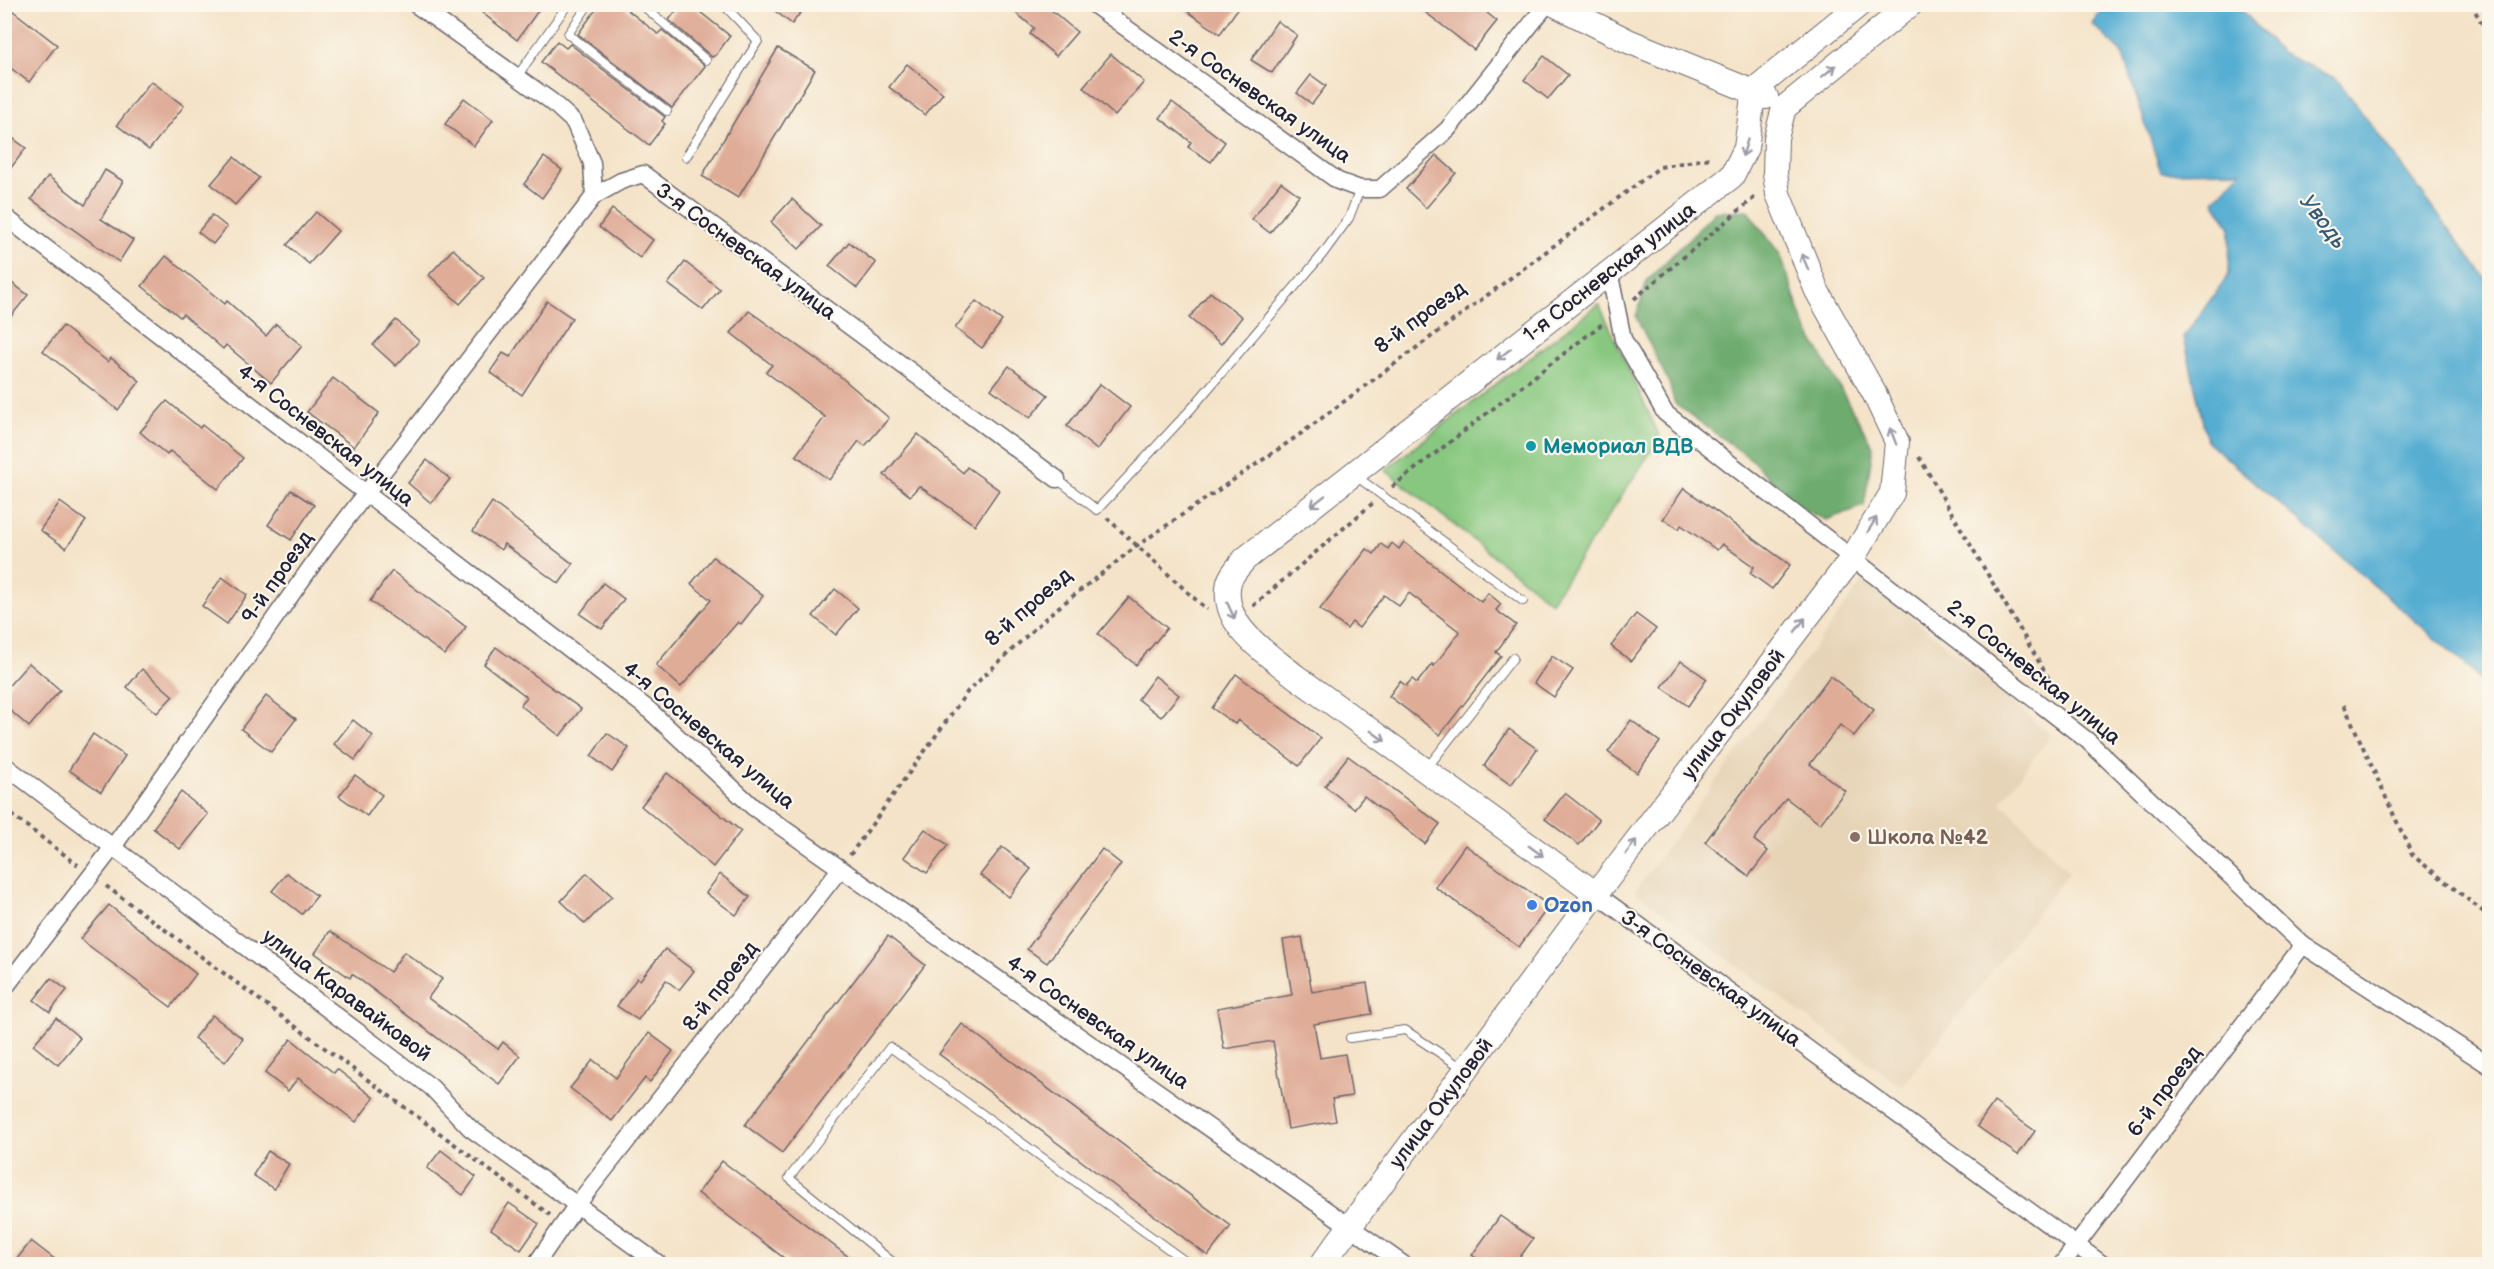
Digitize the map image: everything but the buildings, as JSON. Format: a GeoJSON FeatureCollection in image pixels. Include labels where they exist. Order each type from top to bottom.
{"type":"FeatureCollection","features":[{"type":"Feature","properties":{"kind":"main road"},"geometry":{"type":"LineString","coordinates":[[1554,4],[1628,41],[1754,90],[1784,108],[1911,4]]}},
{"type":"Feature","properties":{"kind":"main road"},"geometry":{"type":"LineString","coordinates":[[1754,90],[1860,4]]}},
{"type":"Feature","properties":{"kind":"main road","name":"1-я Сосневская улица"},"geometry":{"type":"LineString","coordinates":[[1245,559],[1732,176],[1746,148],[1754,90]]}},
{"type":"Feature","properties":{"kind":"main road","name":"улица Окуловой"},"geometry":{"type":"LineString","coordinates":[[1322,1264],[1596,894],[1853,557],[1892,493],[1898,442],[1874,393],[1817,291],[1785,215],[1775,173],[1776,138],[1784,108]]}},
{"type":"Feature","properties":{"kind":"main road","name":"3-я Сосневская улица"},"geometry":{"type":"LineString","coordinates":[[1245,559],[1230,579],[1227,603],[1236,621],[1251,640],[1295,676],[1596,894]]}},
{"type":"Feature","properties":{"kind":"street"},"geometry":{"type":"LineString","coordinates":[[415,4],[551,101],[574,122],[592,163],[594,196]]}},
{"type":"Feature","properties":{"kind":"street","name":"2-я Сосневская улица"},"geometry":{"type":"LineString","coordinates":[[1093,4],[1338,181],[1360,189],[1380,189],[1448,129],[1547,4]]}},
{"type":"Feature","properties":{"kind":"street","name":"3-я Сосневская улица"},"geometry":{"type":"LineString","coordinates":[[594,196],[621,181],[643,174],[1057,479]]}},
{"type":"Feature","properties":{"kind":"street","name":"9-й проезд"},"geometry":{"type":"LineString","coordinates":[[4,989],[113,847],[366,494],[594,196]]}},
{"type":"Feature","properties":{"kind":"street","name":"4-я Сосневская улица"},"geometry":{"type":"LineString","coordinates":[[4,216],[648,710],[753,807],[1403,1264]]}},
{"type":"Feature","properties":{"kind":"street","name":"2-я Сосневская улица"},"geometry":{"type":"LineString","coordinates":[[1609,271],[1623,339],[1665,413],[2088,741],[2303,945],[2490,1065]]}},
{"type":"Feature","properties":{"kind":"street","name":"улица Каравайковой"},"geometry":{"type":"LineString","coordinates":[[4,765],[431,1087],[470,1128],[659,1264]]}},
{"type":"Feature","properties":{"kind":"street","name":"8-й проезд"},"geometry":{"type":"LineString","coordinates":[[536,1264],[576,1206],[840,869]]}},
{"type":"Feature","properties":{"kind":"street","name":"3-я Сосневская улица"},"geometry":{"type":"LineString","coordinates":[[1596,894],[2102,1264]]}},
{"type":"Feature","properties":{"kind":"street","name":"6-й проезд"},"geometry":{"type":"LineString","coordinates":[[2062,1264],[2303,945]]}},
{"type":"Feature","properties":{"kind":"lane"},"geometry":{"type":"LineString","coordinates":[[516,78],[568,4]]}},
{"type":"Feature","properties":{"kind":"lane"},"geometry":{"type":"LineString","coordinates":[[589,4],[568,34],[666,111]]}},
{"type":"Feature","properties":{"kind":"lane"},"geometry":{"type":"LineString","coordinates":[[641,4],[706,60]]}},
{"type":"Feature","properties":{"kind":"lane"},"geometry":{"type":"LineString","coordinates":[[686,157],[758,41],[724,5]]}},
{"type":"Feature","properties":{"kind":"lane"},"geometry":{"type":"LineString","coordinates":[[1057,479],[1097,510],[1191,409],[1322,255],[1349,218],[1360,189]]}},
{"type":"Feature","properties":{"kind":"lane"},"geometry":{"type":"LineString","coordinates":[[1353,473],[1380,496],[1523,601]]}},
{"type":"Feature","properties":{"kind":"lane"},"geometry":{"type":"LineString","coordinates":[[1425,771],[1513,658]]}},
{"type":"Feature","properties":{"kind":"lane"},"geometry":{"type":"LineString","coordinates":[[1350,1038],[1405,1030],[1466,1070]]}},
{"type":"Feature","properties":{"kind":"lane"},"geometry":{"type":"LineString","coordinates":[[895,1264],[789,1178],[890,1047],[1189,1264]]}},
{"type":"Feature","properties":{"kind":"path"},"geometry":{"type":"LineString","coordinates":[[2471,4],[2490,38]]}},
{"type":"Feature","properties":{"kind":"path","name":"8-й проезд"},"geometry":{"type":"LineString","coordinates":[[840,869],[968,691],[1050,614],[1138,546],[1299,435],[1660,167],[1710,158]]}},
{"type":"Feature","properties":{"kind":"path"},"geometry":{"type":"LineString","coordinates":[[1097,510],[1227,628],[1380,496],[1617,313],[1755,197]]}},
{"type":"Feature","properties":{"kind":"path"},"geometry":{"type":"LineString","coordinates":[[1918,457],[2058,695]]}},
{"type":"Feature","properties":{"kind":"path"},"geometry":{"type":"LineString","coordinates":[[2344,705],[2412,855],[2490,917]]}},
{"type":"Feature","properties":{"kind":"path"},"geometry":{"type":"LineString","coordinates":[[4,809],[563,1225]]}},
{"type":"Feature","properties":{"kind":"shaded area","name":"Школа №42"},"geometry":{"type":"Polygon","coordinates":[[[1866,577],[2051,735],[2001,802],[2069,872],[1902,1087],[1635,891],[1866,577]]]}},
{"type":"Feature","properties":{"kind":"green space"},"geometry":{"type":"Polygon","coordinates":[[[1747,210],[1780,254],[1804,324],[1873,447],[1864,506],[1826,520],[1795,506],[1751,459],[1675,404],[1669,383],[1636,317],[1647,281],[1715,212],[1747,210]]]}},
{"type":"Feature","properties":{"kind":"green space"},"geometry":{"type":"Polygon","coordinates":[[[1599,304],[1660,438],[1551,602],[1385,470],[1599,304]]]}},
{"type":"Feature","properties":{"kind":"water","name":"Уводь"},"geometry":{"type":"Polygon","coordinates":[[[2104,5],[2228,5],[2243,11],[2281,53],[2337,79],[2489,283],[2489,691],[2471,669],[2207,441],[2184,337],[2229,274],[2230,227],[2214,200],[2241,171],[2161,172],[2122,52],[2092,24],[2104,5]]]}},
{"type":"Feature","properties":{"kind":"place","name":"Мемориал ВДВ"},"geometry":{"type":"Point","coordinates":[1531,446]}},
{"type":"Feature","properties":{"kind":"place","name":"Школа №42"},"geometry":{"type":"Point","coordinates":[1855,837]}},
{"type":"Feature","properties":{"kind":"place","name":"Ozon"},"geometry":{"type":"Point","coordinates":[1532,905]}}]}
